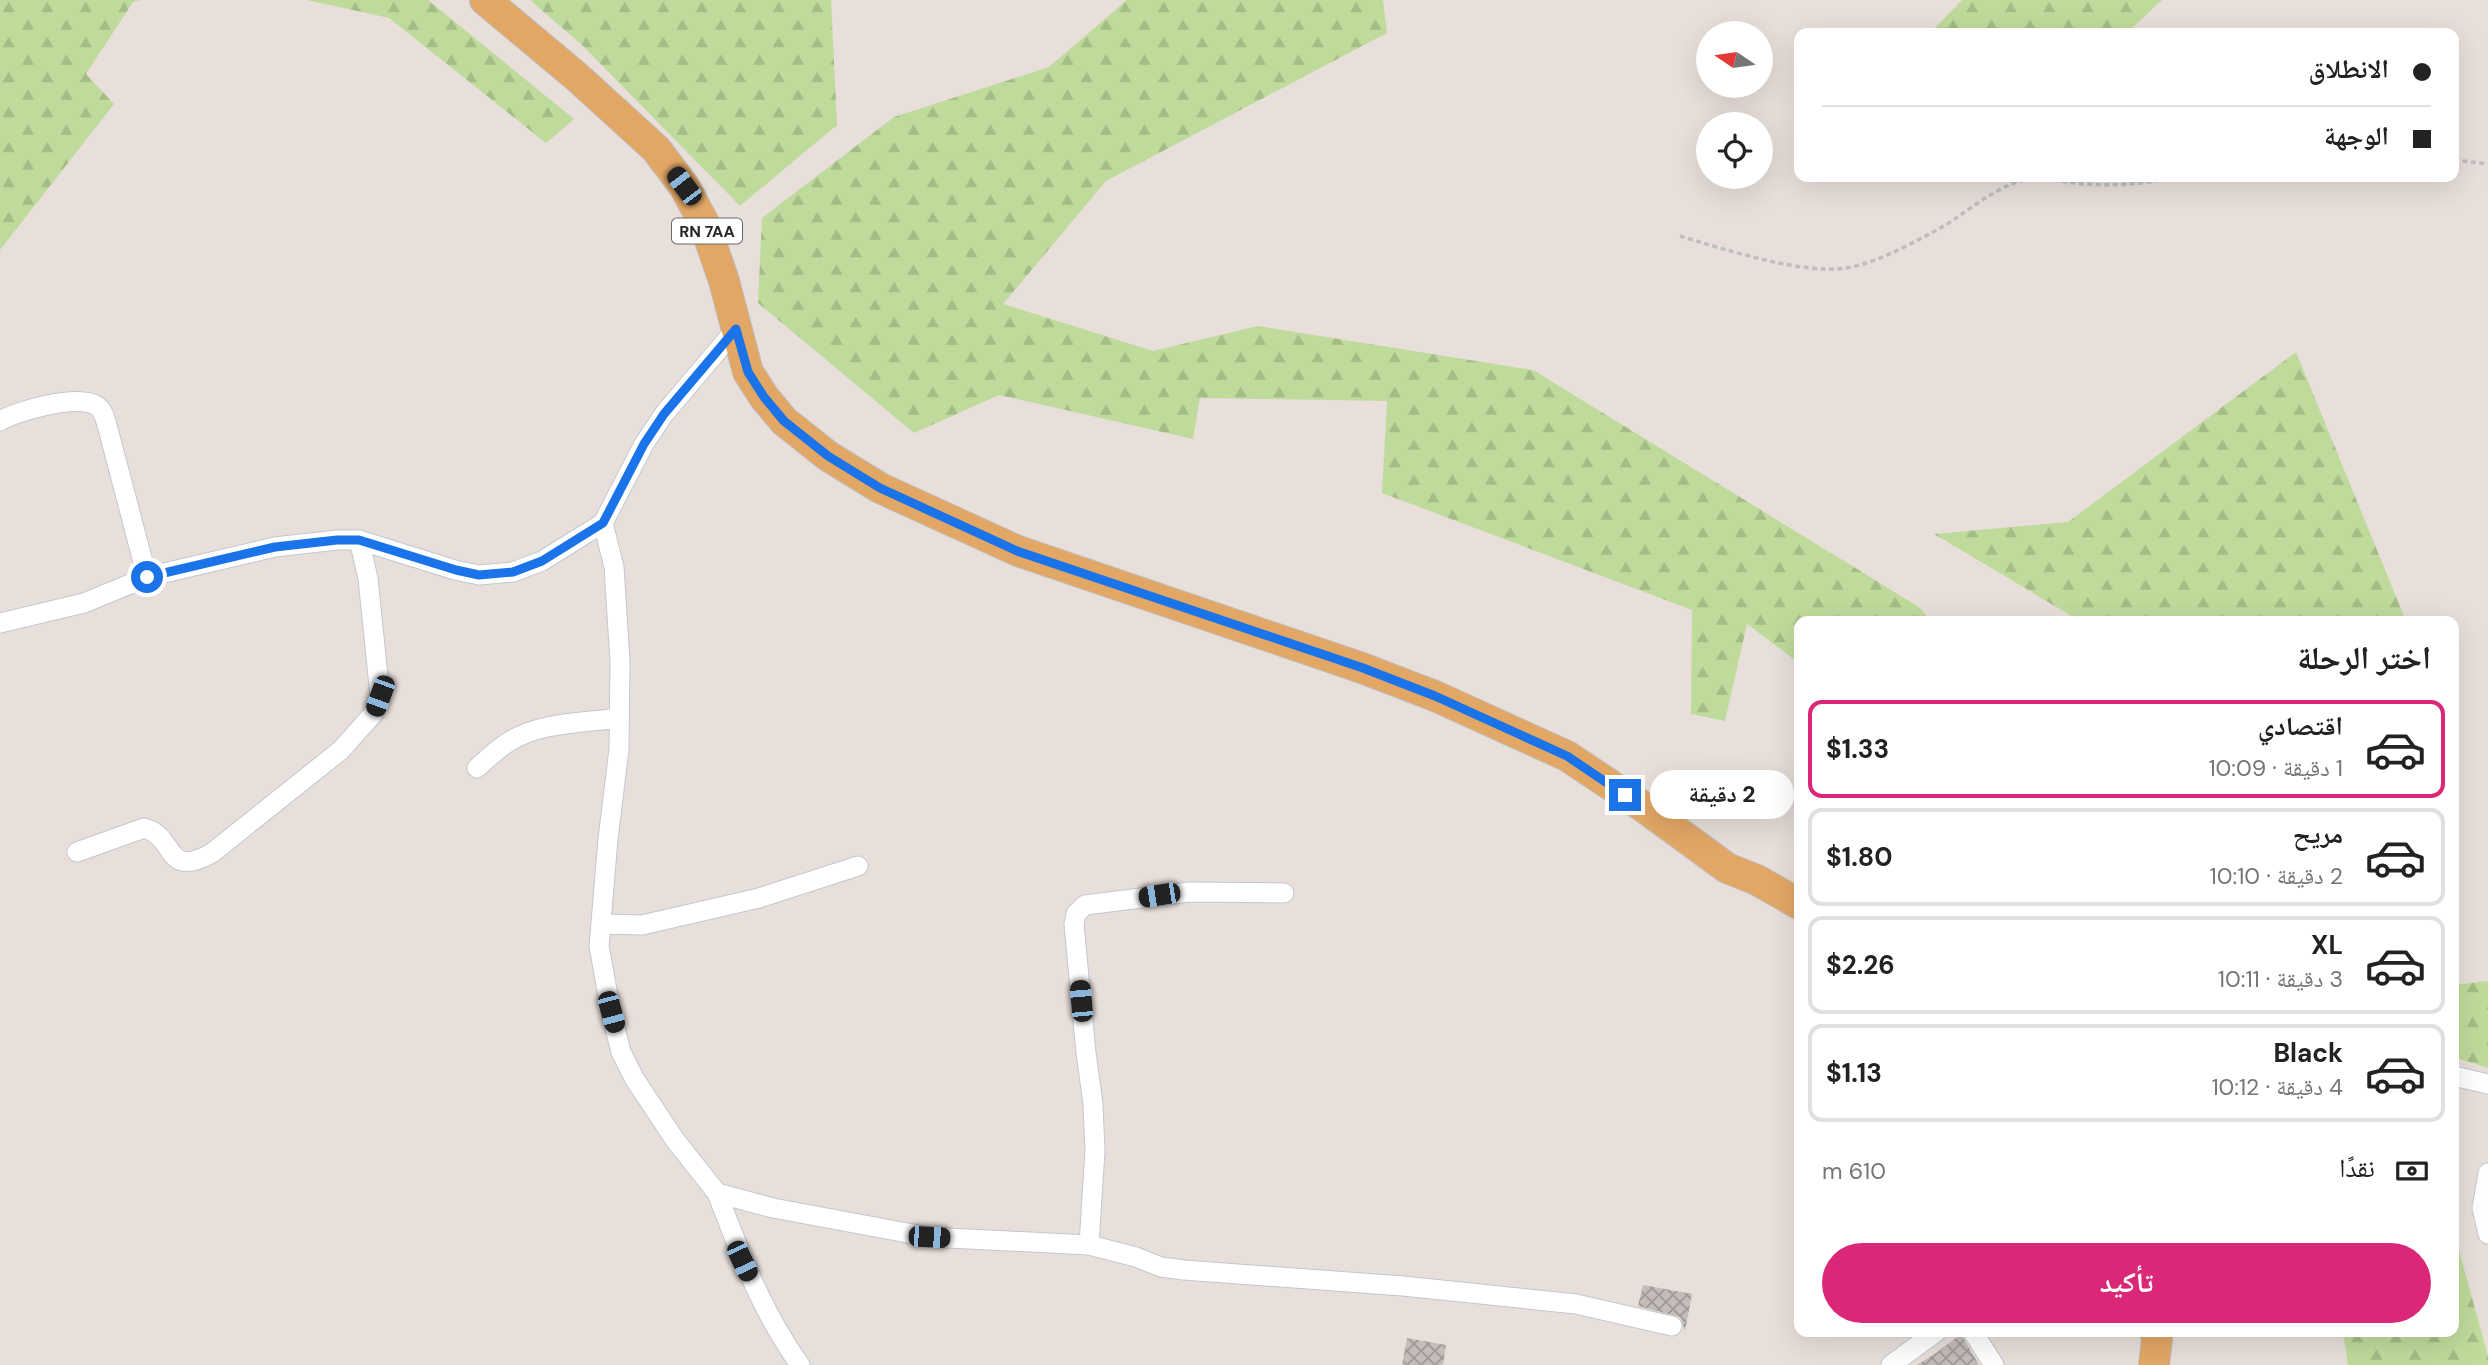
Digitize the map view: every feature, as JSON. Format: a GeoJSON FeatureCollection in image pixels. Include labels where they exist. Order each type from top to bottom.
{"type":"FeatureCollection","features":[{"type":"Feature","properties":{"kind":"main road","name":"RN 7AA"},"geometry":{"type":"LineString","coordinates":[[485,0],[656,149],[677,177],[704,223],[724,281],[748,372],[784,421],[828,456],[880,488],[1017,551],[1363,668],[1435,696],[1567,756],[1645,808],[1727,868],[1794,899]]}},
{"type":"Feature","properties":{"kind":"main road"},"geometry":{"type":"LineString","coordinates":[[2154,1365],[2156,1337]]}},
{"type":"Feature","properties":{"kind":"street"},"geometry":{"type":"LineString","coordinates":[[0,622],[84,603],[147,577],[275,547],[337,540],[359,540],[479,575],[497,575],[542,561],[603,523],[638,455],[664,414],[736,329]]}},
{"type":"Feature","properties":{"kind":"street"},"geometry":{"type":"LineString","coordinates":[[0,421],[62,402],[90,402],[99,408],[107,425],[147,577]]}},
{"type":"Feature","properties":{"kind":"street"},"geometry":{"type":"LineString","coordinates":[[603,523],[614,567],[620,662],[619,749],[599,946],[611,1012],[621,1052],[634,1078],[676,1140],[717,1193],[742,1261],[760,1298],[800,1365]]}},
{"type":"Feature","properties":{"kind":"street"},"geometry":{"type":"LineString","coordinates":[[76,852],[144,828],[155,832],[177,859],[186,863],[196,862],[212,853],[341,751],[373,714],[380,696],[368,578],[359,540]]}},
{"type":"Feature","properties":{"kind":"street"},"geometry":{"type":"LineString","coordinates":[[477,768],[507,743],[531,732],[620,718]]}},
{"type":"Feature","properties":{"kind":"street"},"geometry":{"type":"LineString","coordinates":[[601,924],[642,925],[760,898],[858,866]]}},
{"type":"Feature","properties":{"kind":"street"},"geometry":{"type":"LineString","coordinates":[[1089,1245],[1093,1104],[1074,924],[1076,914],[1085,905],[1159,895],[1189,892],[1284,893]]}},
{"type":"Feature","properties":{"kind":"street"},"geometry":{"type":"LineString","coordinates":[[2459,1077],[2488,1084]]}},
{"type":"Feature","properties":{"kind":"street"},"geometry":{"type":"LineString","coordinates":[[2488,1173],[2482,1208],[2488,1234]]}},
{"type":"Feature","properties":{"kind":"street"},"geometry":{"type":"LineString","coordinates":[[717,1193],[773,1208],[929,1237],[1089,1245],[1172,1269],[1403,1286],[1576,1304],[1672,1326]]}},
{"type":"Feature","properties":{"kind":"street"},"geometry":{"type":"LineString","coordinates":[[1891,1365],[1929,1337]]}},
{"type":"Feature","properties":{"kind":"street"},"geometry":{"type":"LineString","coordinates":[[1976,1337],[1994,1365]]}},
{"type":"Feature","properties":{"kind":"path"},"geometry":{"type":"LineString","coordinates":[[2459,161],[2488,164]]}},
{"type":"Feature","properties":{"kind":"path"},"geometry":{"type":"LineString","coordinates":[[1680,236],[1820,270],[1846,268],[1898,250],[1938,229],[1980,200],[2017,182]]}},
{"type":"Feature","properties":{"kind":"path"},"geometry":{"type":"LineString","coordinates":[[2068,182],[2125,185],[2144,182]]}},
{"type":"Feature","properties":{"kind":"green space"},"geometry":{"type":"Polygon","coordinates":[[[0,0],[140,0],[133,2],[86,74],[114,104],[0,250],[0,0]]]}},
{"type":"Feature","properties":{"kind":"green space"},"geometry":{"type":"Polygon","coordinates":[[[307,0],[428,0],[574,119],[546,143],[389,18],[307,0]]]}},
{"type":"Feature","properties":{"kind":"green space"},"geometry":{"type":"Polygon","coordinates":[[[530,0],[831,0],[837,125],[740,206],[582,45],[530,0]]]}},
{"type":"Feature","properties":{"kind":"green space"},"geometry":{"type":"Polygon","coordinates":[[[1127,0],[1383,0],[1387,33],[1106,181],[1003,304],[1153,351],[1258,326],[1533,370],[1919,607],[1927,616],[1794,616],[1794,659],[1747,624],[1725,721],[1691,714],[1692,610],[1382,493],[1387,401],[1200,398],[1193,439],[999,395],[914,433],[758,303],[762,218],[894,117],[1049,67],[1127,0]]]}},
{"type":"Feature","properties":{"kind":"green space"},"geometry":{"type":"Polygon","coordinates":[[[1962,0],[2162,0],[2132,28],[1935,28],[1962,0]]]}},
{"type":"Feature","properties":{"kind":"green space"},"geometry":{"type":"Polygon","coordinates":[[[2296,352],[2404,616],[2072,616],[1934,534],[2068,522],[2296,352]]]}},
{"type":"Feature","properties":{"kind":"green space"},"geometry":{"type":"Polygon","coordinates":[[[2488,981],[2488,1068],[2459,1059],[2459,984],[2488,981]]]}},
{"type":"Feature","properties":{"kind":"green space"},"geometry":{"type":"Polygon","coordinates":[[[2459,1250],[2488,1356],[2488,1365],[2348,1365],[2344,1337],[2459,1337],[2459,1250]]]}},
{"type":"Feature","properties":{"kind":"building"},"geometry":{"type":"Polygon","coordinates":[[[1643,1285],[1692,1294],[1685,1331],[1680,1317],[1638,1306],[1643,1285]]]}},
{"type":"Feature","properties":{"kind":"building"},"geometry":{"type":"Polygon","coordinates":[[[1957,1337],[1963,1337],[1979,1365],[1917,1365],[1957,1337]]]}},
{"type":"Feature","properties":{"kind":"building"},"geometry":{"type":"Polygon","coordinates":[[[1407,1338],[1446,1345],[1443,1365],[1402,1365],[1407,1338]]]}},
{"type":"Feature","properties":{"kind":"route"},"geometry":{"type":"LineString","coordinates":[[147,577],[275,547],[337,540],[359,540],[479,575],[513,572],[542,561],[603,523],[644,444],[664,414],[736,329],[748,372],[784,421],[828,456],[880,488],[1017,551],[1363,668],[1435,696],[1567,756],[1625,795]]}}]}
